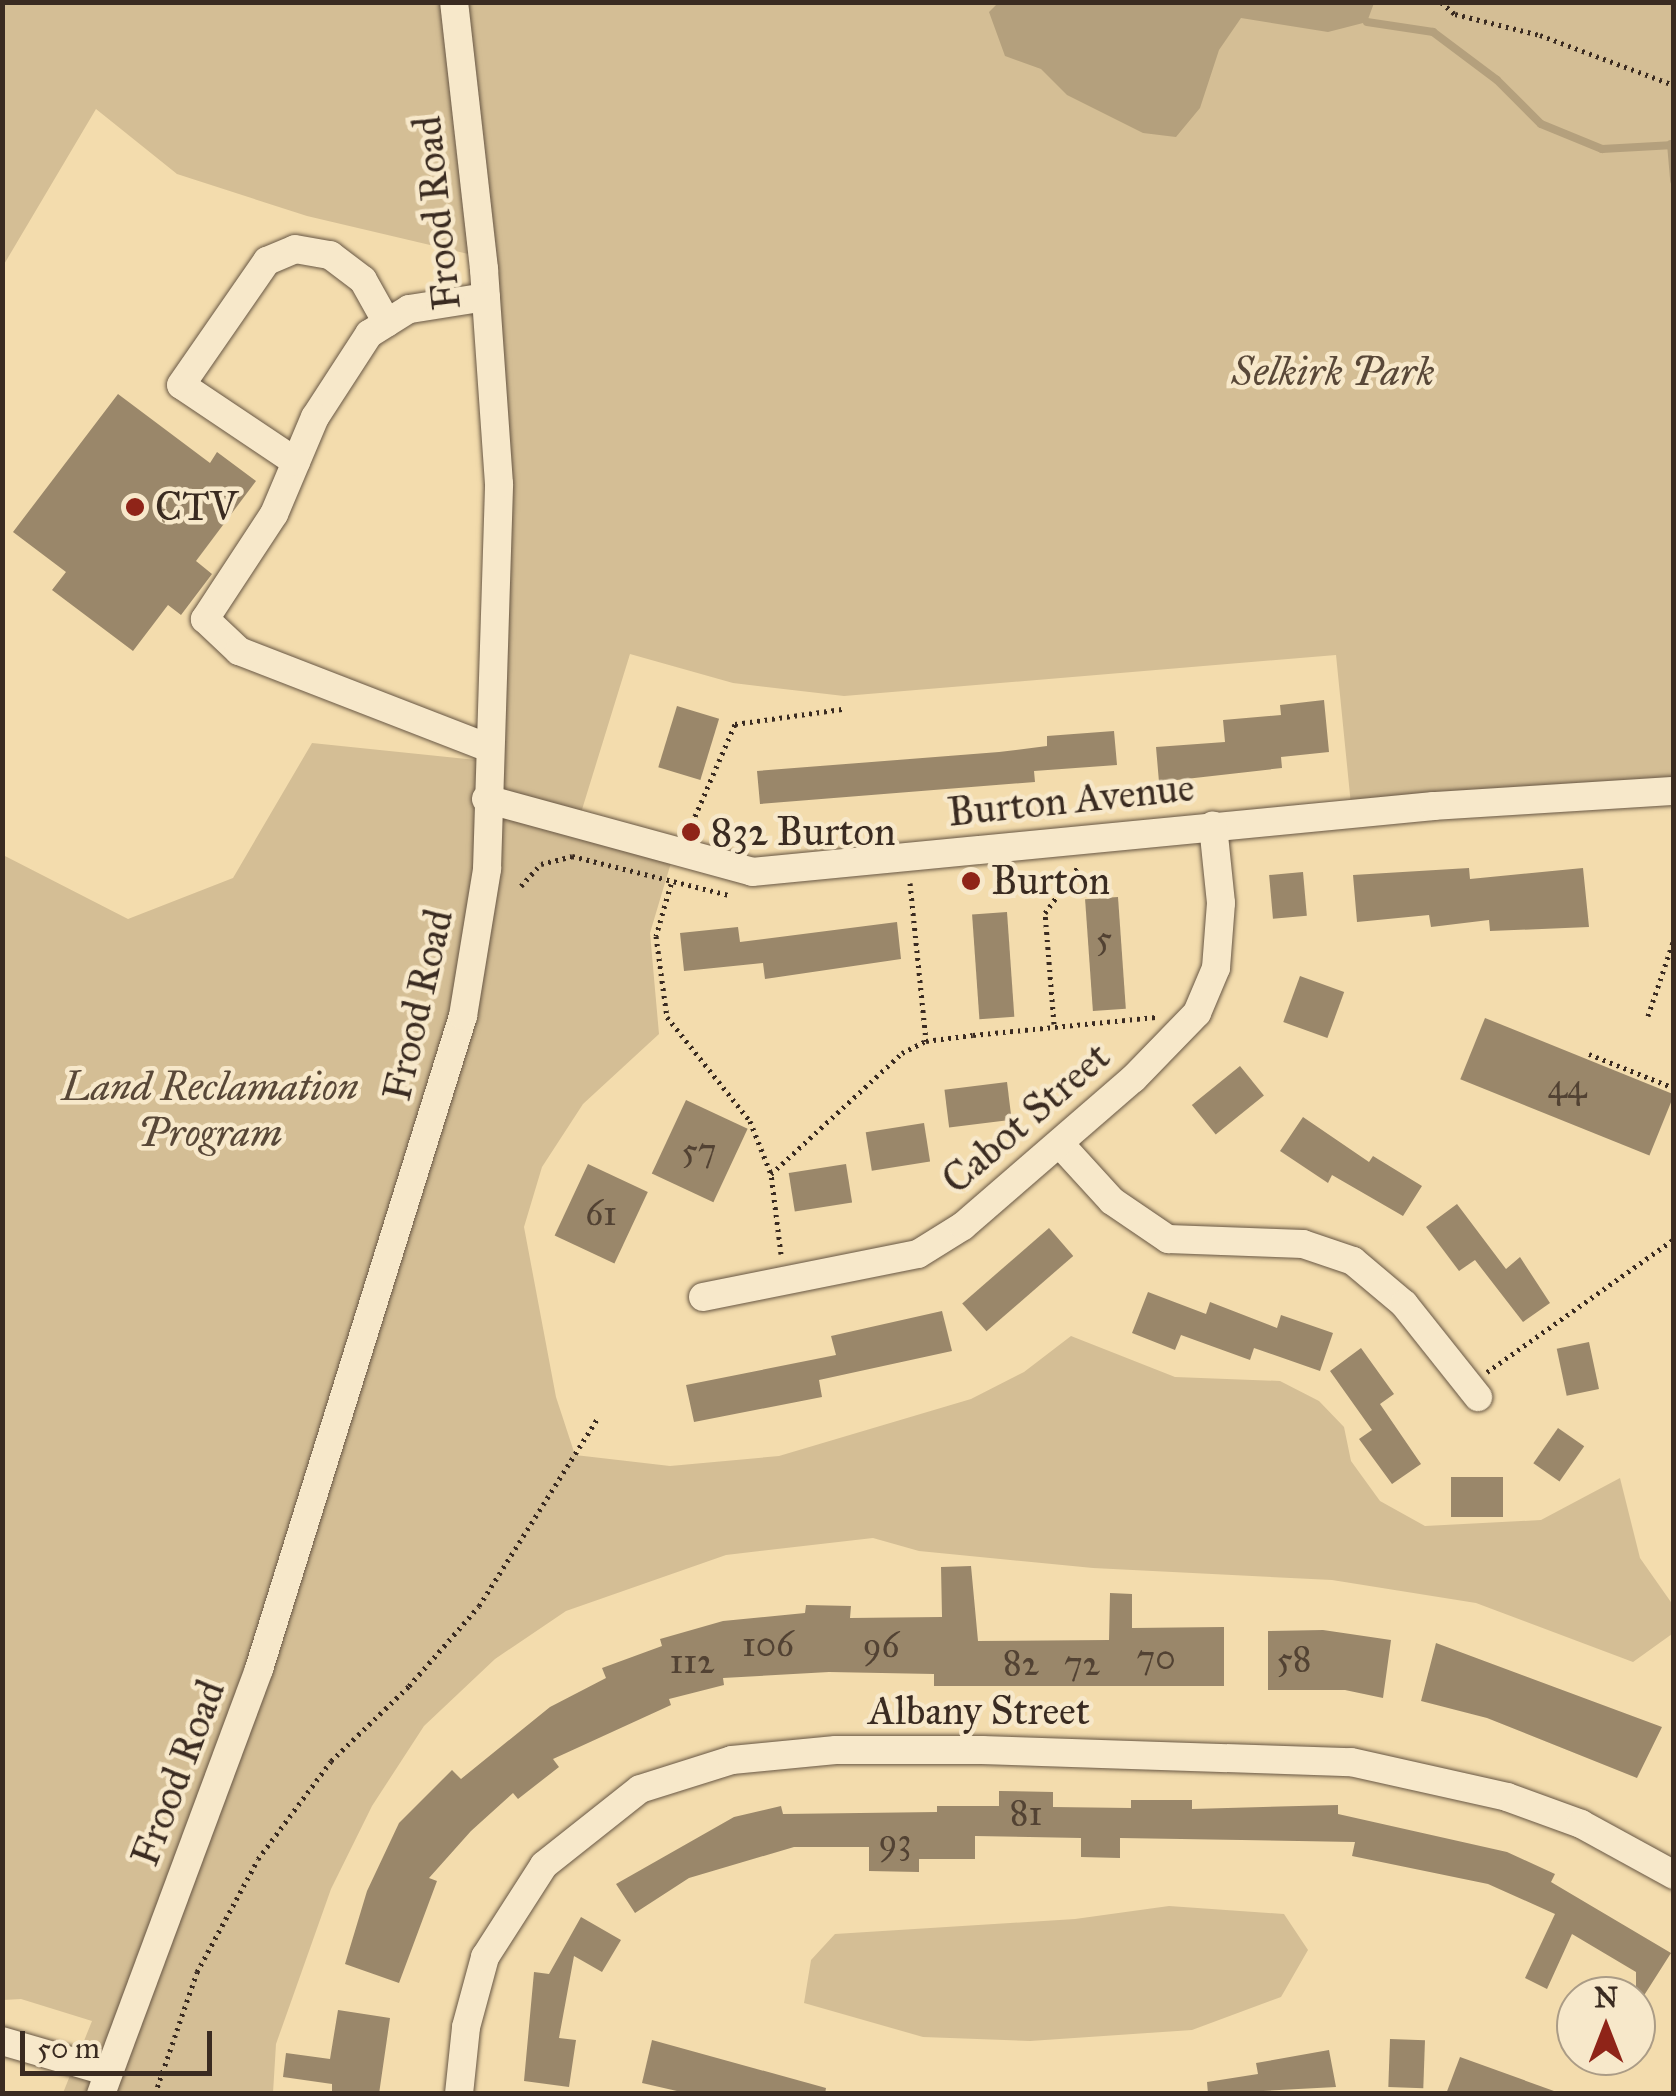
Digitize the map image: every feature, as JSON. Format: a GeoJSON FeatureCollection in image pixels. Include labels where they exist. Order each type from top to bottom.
{"type":"FeatureCollection","features":[{"type":"Feature","properties":{"kind":"street","name":"Frood Road"},"geometry":{"type":"LineString","coordinates":[[105,2083],[260,1669],[464,1016],[487,869],[486,799],[499,484],[486,298],[454,2]]}},
{"type":"Feature","properties":{"kind":"street"},"geometry":{"type":"LineString","coordinates":[[296,462],[181,385],[268,261],[296,249],[330,255],[363,280],[386,323]]}},
{"type":"Feature","properties":{"kind":"street"},"geometry":{"type":"LineString","coordinates":[[486,298],[408,309],[369,334],[315,416],[274,514],[204,619],[239,651],[489,748]]}},
{"type":"Feature","properties":{"kind":"street","name":"Burton Avenue"},"geometry":{"type":"LineString","coordinates":[[486,799],[679,856],[752,872],[1213,825],[1674,792]]}},
{"type":"Feature","properties":{"kind":"street","name":"Cabot Street"},"geometry":{"type":"LineString","coordinates":[[703,1297],[918,1254],[963,1226],[1060,1144],[1196,1014],[1216,968],[1220,936],[1213,825]]}},
{"type":"Feature","properties":{"kind":"street"},"geometry":{"type":"LineString","coordinates":[[1060,1144],[1112,1201],[1168,1239],[1304,1244],[1353,1261],[1404,1304],[1473,1392]]}},
{"type":"Feature","properties":{"kind":"street","name":"Albany Street"},"geometry":{"type":"LineString","coordinates":[[460,2094],[466,2026],[485,1958],[544,1865],[610,1807],[640,1789],[732,1760],[836,1750],[982,1750],[1351,1762],[1508,1796],[1581,1824],[1674,1875]]}},
{"type":"Feature","properties":{"kind":"street"},"geometry":{"type":"LineString","coordinates":[[2,2041],[105,2083]]}},
{"type":"Feature","properties":{"kind":"path"},"geometry":{"type":"LineString","coordinates":[[1441,2],[1455,14],[1540,35],[1674,85]]}},
{"type":"Feature","properties":{"kind":"path"},"geometry":{"type":"LineString","coordinates":[[679,856],[734,724],[842,710]]}},
{"type":"Feature","properties":{"kind":"path"},"geometry":{"type":"LineString","coordinates":[[1054,1025],[1046,913],[1078,867]]}},
{"type":"Feature","properties":{"kind":"path"},"geometry":{"type":"LineString","coordinates":[[910,883],[926,1042]]}},
{"type":"Feature","properties":{"kind":"path"},"geometry":{"type":"LineString","coordinates":[[671,884],[656,936],[667,1017],[750,1120],[771,1174],[785,1282]]}},
{"type":"Feature","properties":{"kind":"path"},"geometry":{"type":"LineString","coordinates":[[1648,1016],[1674,938]]}},
{"type":"Feature","properties":{"kind":"path"},"geometry":{"type":"LineString","coordinates":[[771,1174],[885,1067],[926,1042],[1054,1025],[1196,1014]]}},
{"type":"Feature","properties":{"kind":"path"},"geometry":{"type":"LineString","coordinates":[[1589,1054],[1674,1088]]}},
{"type":"Feature","properties":{"kind":"path"},"geometry":{"type":"LineString","coordinates":[[1473,1392],[1674,1239]]}},
{"type":"Feature","properties":{"kind":"path"},"geometry":{"type":"LineString","coordinates":[[155,2094],[196,1972],[258,1859],[331,1761],[409,1686],[478,1606],[597,1419]]}},
{"type":"Feature","properties":{"kind":"green space"},"geometry":{"type":"Polygon","coordinates":[[[3,3],[1673,3],[1673,793],[1352,815],[1336,655],[844,696],[733,683],[630,654],[576,829],[673,856],[650,933],[659,1034],[583,1104],[542,1167],[524,1227],[556,1397],[575,1455],[670,1466],[779,1456],[971,1399],[1024,1372],[1071,1336],[1175,1377],[1280,1381],[1319,1401],[1344,1427],[1351,1461],[1380,1501],[1425,1526],[1541,1520],[1620,1478],[1640,1558],[1673,1605],[1672,1634],[1633,1662],[1476,1603],[1332,1580],[1093,1568],[919,1551],[873,1538],[726,1555],[566,1611],[495,1659],[424,1726],[372,1806],[331,1889],[276,2044],[273,2093],[63,2093],[92,2021],[21,1999],[3,2000],[3,855],[128,919],[233,878],[312,743],[486,761],[494,619],[481,257],[307,216],[177,174],[96,109],[3,266],[3,3]]]}},
{"type":"Feature","properties":{"kind":"green space"},"geometry":{"type":"Polygon","coordinates":[[[1169,1906],[1284,1914],[1308,1950],[1281,1997],[1192,2030],[1030,2041],[923,2037],[804,2003],[811,1960],[835,1934],[1075,1919],[1169,1906]]]}},
{"type":"Feature","properties":{"kind":"shaded area"},"geometry":{"type":"Polygon","coordinates":[[[998,2],[1374,3],[1367,22],[1328,32],[1241,18],[1219,50],[1200,108],[1176,137],[1143,133],[1067,95],[1041,69],[1005,56],[989,12],[998,2]]]}},
{"type":"Feature","properties":{"kind":"building","name":"CTV"},"geometry":{"type":"Polygon","coordinates":[[[118,394],[210,463],[217,452],[256,481],[196,561],[212,574],[181,615],[168,605],[133,651],[52,590],[66,572],[13,532],[118,394]]]}},
{"type":"Feature","properties":{"kind":"building"},"geometry":{"type":"Polygon","coordinates":[[[1324,700],[1329,752],[1281,757],[1282,768],[1159,782],[1156,747],[1225,742],[1223,720],[1281,715],[1280,705],[1324,700]]]}},
{"type":"Feature","properties":{"kind":"building"},"geometry":{"type":"Polygon","coordinates":[[[677,706],[719,719],[700,780],[658,767],[677,706]]]}},
{"type":"Feature","properties":{"kind":"building"},"geometry":{"type":"Polygon","coordinates":[[[1114,731],[1117,765],[1034,771],[1035,782],[760,804],[757,771],[999,752],[1047,746],[1047,736],[1114,731]]]}},
{"type":"Feature","properties":{"kind":"building"},"geometry":{"type":"Polygon","coordinates":[[[1469,868],[1470,879],[1583,868],[1589,927],[1490,931],[1489,920],[1431,927],[1429,915],[1357,922],[1353,875],[1469,868]]]}},
{"type":"Feature","properties":{"kind":"building"},"geometry":{"type":"Polygon","coordinates":[[[1303,872],[1307,916],[1273,919],[1269,875],[1303,872]]]}},
{"type":"Feature","properties":{"kind":"building"},"geometry":{"type":"Polygon","coordinates":[[[1118,897],[1126,1009],[1093,1011],[1085,899],[1118,897]]]}},
{"type":"Feature","properties":{"kind":"building"},"geometry":{"type":"Polygon","coordinates":[[[1007,912],[1014,1017],[979,1019],[972,914],[1007,912]]]}},
{"type":"Feature","properties":{"kind":"building"},"geometry":{"type":"Polygon","coordinates":[[[897,922],[901,959],[765,979],[763,963],[684,971],[680,933],[738,927],[740,942],[897,922]]]}},
{"type":"Feature","properties":{"kind":"building"},"geometry":{"type":"Polygon","coordinates":[[[1300,976],[1344,992],[1327,1038],[1283,1022],[1300,976]]]}},
{"type":"Feature","properties":{"kind":"building"},"geometry":{"type":"Polygon","coordinates":[[[1485,1018],[1674,1094],[1649,1156],[1460,1079],[1485,1018]]]}},
{"type":"Feature","properties":{"kind":"building"},"geometry":{"type":"Polygon","coordinates":[[[1240,1066],[1264,1096],[1216,1135],[1192,1105],[1240,1066]]]}},
{"type":"Feature","properties":{"kind":"building"},"geometry":{"type":"Polygon","coordinates":[[[1007,1082],[1012,1120],[949,1127],[944,1090],[1007,1082]]]}},
{"type":"Feature","properties":{"kind":"building"},"geometry":{"type":"Polygon","coordinates":[[[686,1100],[748,1129],[713,1202],[652,1173],[686,1100]]]}},
{"type":"Feature","properties":{"kind":"building"},"geometry":{"type":"Polygon","coordinates":[[[1303,1117],[1369,1162],[1373,1156],[1422,1186],[1403,1216],[1332,1175],[1328,1183],[1280,1151],[1303,1117]]]}},
{"type":"Feature","properties":{"kind":"building"},"geometry":{"type":"Polygon","coordinates":[[[924,1123],[930,1162],[872,1171],[866,1132],[924,1123]]]}},
{"type":"Feature","properties":{"kind":"building"},"geometry":{"type":"Polygon","coordinates":[[[588,1164],[648,1192],[614,1263],[555,1236],[588,1164]]]}},
{"type":"Feature","properties":{"kind":"building"},"geometry":{"type":"Polygon","coordinates":[[[846,1164],[852,1203],[795,1212],[789,1173],[846,1164]]]}},
{"type":"Feature","properties":{"kind":"building"},"geometry":{"type":"Polygon","coordinates":[[[1457,1204],[1506,1269],[1520,1257],[1550,1303],[1523,1322],[1475,1260],[1459,1271],[1426,1227],[1457,1204]]]}},
{"type":"Feature","properties":{"kind":"building"},"geometry":{"type":"Polygon","coordinates":[[[1049,1228],[1073,1256],[986,1331],[962,1303],[1049,1228]]]}},
{"type":"Feature","properties":{"kind":"building"},"geometry":{"type":"Polygon","coordinates":[[[1148,1292],[1206,1314],[1210,1302],[1277,1328],[1281,1315],[1333,1333],[1320,1371],[1254,1348],[1250,1360],[1181,1335],[1175,1350],[1132,1333],[1148,1292]]]}},
{"type":"Feature","properties":{"kind":"building"},"geometry":{"type":"Polygon","coordinates":[[[942,1311],[952,1351],[819,1380],[822,1397],[694,1422],[686,1385],[836,1355],[831,1336],[942,1311]]]}},
{"type":"Feature","properties":{"kind":"building"},"geometry":{"type":"Polygon","coordinates":[[[1589,1342],[1599,1389],[1567,1396],[1557,1349],[1589,1342]]]}},
{"type":"Feature","properties":{"kind":"building"},"geometry":{"type":"Polygon","coordinates":[[[1361,1348],[1394,1394],[1380,1404],[1421,1464],[1392,1484],[1359,1439],[1372,1430],[1330,1371],[1361,1348]]]}},
{"type":"Feature","properties":{"kind":"building"},"geometry":{"type":"Polygon","coordinates":[[[1558,1428],[1584,1446],[1560,1482],[1533,1463],[1558,1428]]]}},
{"type":"Feature","properties":{"kind":"building"},"geometry":{"type":"Polygon","coordinates":[[[1451,1477],[1503,1477],[1503,1517],[1451,1517],[1451,1477]]]}},
{"type":"Feature","properties":{"kind":"building"},"geometry":{"type":"Polygon","coordinates":[[[971,1566],[978,1641],[1109,1640],[1110,1593],[1132,1594],[1132,1628],[1224,1627],[1224,1686],[934,1686],[934,1674],[829,1672],[723,1678],[724,1685],[669,1699],[671,1705],[553,1759],[559,1767],[518,1799],[513,1793],[471,1831],[429,1878],[437,1881],[399,1983],[345,1964],[367,1891],[399,1823],[452,1770],[461,1779],[550,1707],[606,1678],[602,1668],[662,1646],[660,1639],[723,1621],[805,1613],[806,1605],[851,1606],[850,1618],[942,1617],[941,1567],[971,1566]]]}},
{"type":"Feature","properties":{"kind":"building"},"geometry":{"type":"Polygon","coordinates":[[[1323,1630],[1391,1640],[1383,1698],[1345,1690],[1268,1690],[1268,1631],[1323,1630]]]}},
{"type":"Feature","properties":{"kind":"building"},"geometry":{"type":"Polygon","coordinates":[[[1436,1643],[1662,1727],[1637,1778],[1487,1718],[1421,1701],[1436,1643]]]}},
{"type":"Feature","properties":{"kind":"building"},"geometry":{"type":"Polygon","coordinates":[[[999,1791],[1053,1792],[1053,1807],[1131,1808],[1131,1800],[1192,1800],[1192,1809],[1338,1805],[1338,1814],[1507,1852],[1555,1874],[1551,1882],[1671,1953],[1656,1977],[1636,1976],[1636,1972],[1572,1934],[1547,1989],[1525,1978],[1555,1914],[1488,1884],[1352,1856],[1355,1842],[1120,1838],[1120,1858],[1081,1857],[1081,1838],[975,1836],[975,1859],[919,1859],[919,1872],[869,1871],[869,1847],[794,1847],[689,1878],[635,1913],[616,1884],[734,1817],[781,1806],[783,1814],[937,1812],[937,1806],[999,1806],[999,1791]]]}},
{"type":"Feature","properties":{"kind":"building"},"geometry":{"type":"Polygon","coordinates":[[[581,1917],[621,1940],[602,1972],[574,1956],[559,2038],[576,2040],[569,2087],[524,2081],[534,1972],[549,1974],[581,1917]]]}},
{"type":"Feature","properties":{"kind":"building"},"geometry":{"type":"Polygon","coordinates":[[[338,2010],[390,2018],[379,2094],[332,2094],[332,2084],[283,2077],[286,2053],[330,2059],[338,2010]]]}},
{"type":"Feature","properties":{"kind":"building"},"geometry":{"type":"Polygon","coordinates":[[[1390,2039],[1425,2040],[1423,2088],[1388,2087],[1390,2039]]]}},
{"type":"Feature","properties":{"kind":"building"},"geometry":{"type":"Polygon","coordinates":[[[652,2040],[826,2088],[825,2094],[690,2094],[642,2083],[652,2040]]]}},
{"type":"Feature","properties":{"kind":"building"},"geometry":{"type":"Polygon","coordinates":[[[1329,2050],[1336,2087],[1208,2094],[1207,2082],[1258,2074],[1256,2063],[1329,2050]]]}},
{"type":"Feature","properties":{"kind":"building"},"geometry":{"type":"Polygon","coordinates":[[[1460,2057],[1554,2091],[1553,2094],[1446,2094],[1460,2057]]]}},
{"type":"Feature","properties":{"kind":"waterway"},"geometry":{"type":"LineString","coordinates":[[1367,22],[1433,32],[1497,80],[1541,124],[1602,149],[1674,145]]}},
{"type":"Feature","properties":{"kind":"waterway"},"geometry":{"type":"LineString","coordinates":[[1671,144],[1674,181]]}},
{"type":"Feature","properties":{"kind":"place","name":"CTV"},"geometry":{"type":"Point","coordinates":[135,507]}},
{"type":"Feature","properties":{"kind":"place","name":"832 Burton"},"geometry":{"type":"Point","coordinates":[691,832]}},
{"type":"Feature","properties":{"kind":"place","name":"Burton"},"geometry":{"type":"Point","coordinates":[971,881]}},
{"type":"Feature","properties":{"kind":"park label","name":"Selkirk Park"},"geometry":{"type":"Point","coordinates":[1333,372]}},
{"type":"Feature","properties":{"kind":"park label","name":"Land Reclamation Program"},"geometry":{"type":"Point","coordinates":[210,1110]}}]}
